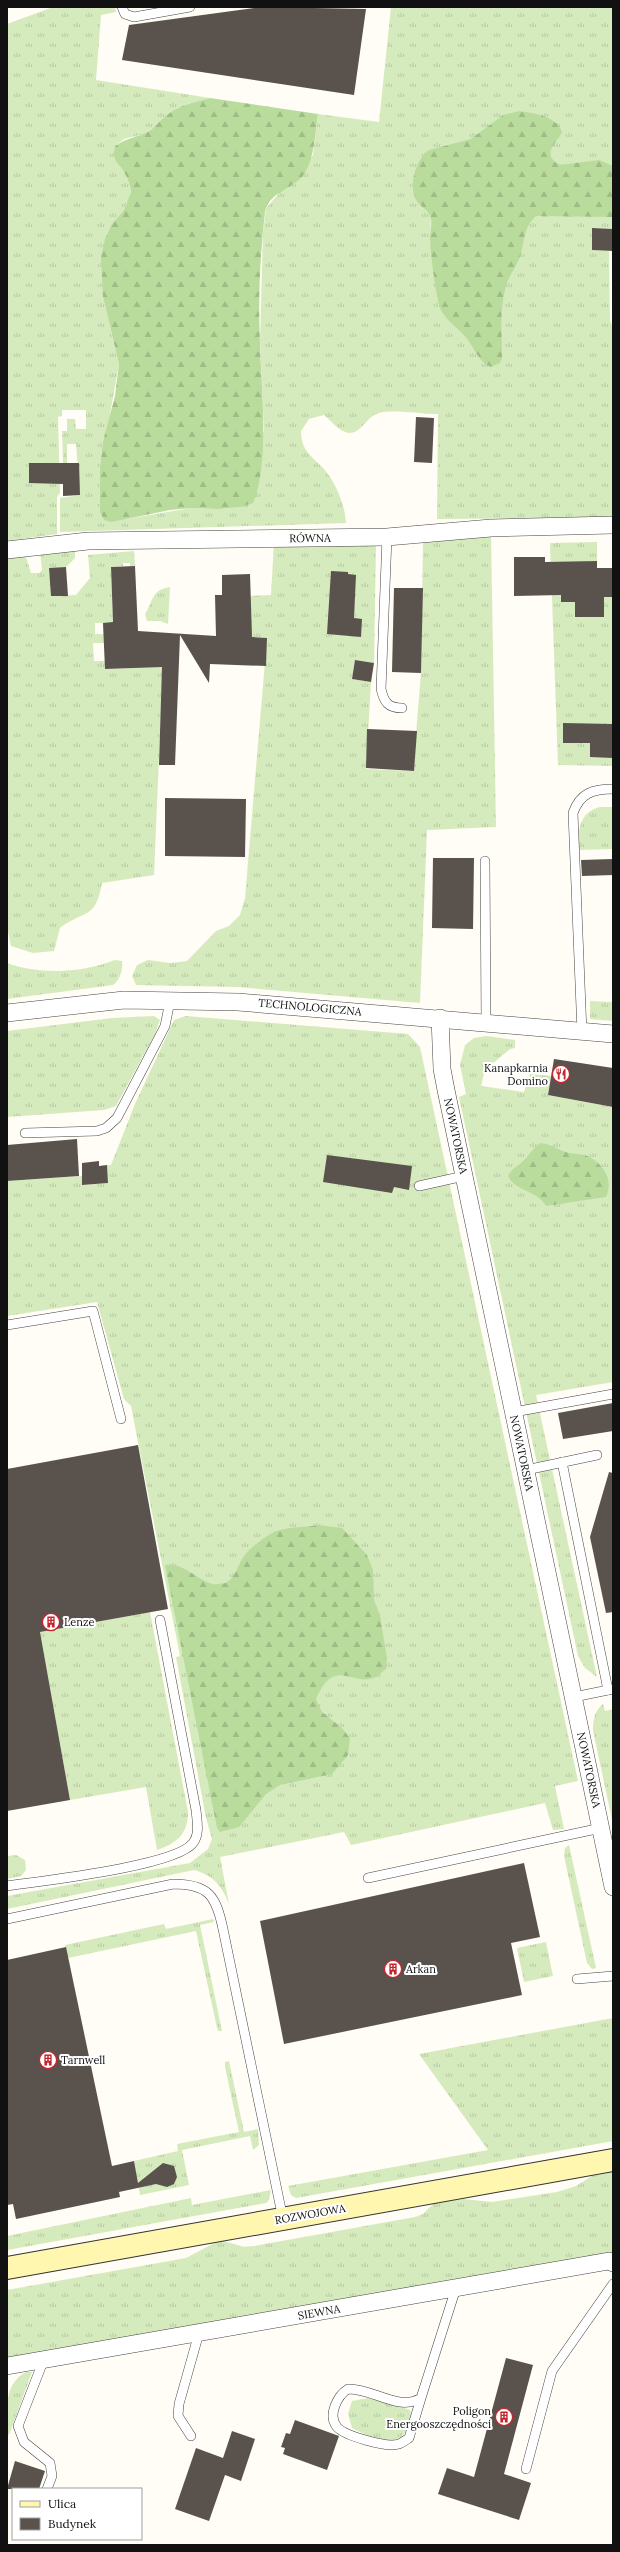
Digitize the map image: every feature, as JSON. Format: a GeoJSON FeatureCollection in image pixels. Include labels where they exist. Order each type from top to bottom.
{"type":"FeatureCollection","features":[{"type":"Feature","properties":{"kind":"street","name":"RÓWNA"},"geometry":{"type":"LineString","coordinates":[[7,550],[88,541],[387,537],[491,528],[613,525]]}},
{"type":"Feature","properties":{"kind":"street","name":"TECHNOLOGICZNA"},"geometry":{"type":"LineString","coordinates":[[7,1013],[124,1000],[238,1002],[440,1018],[613,1034]]}},
{"type":"Feature","properties":{"kind":"street","name":"NOWATORSKA"},"geometry":{"type":"LineString","coordinates":[[440,1018],[442,1070],[613,1887]]}},
{"type":"Feature","properties":{"kind":"street","name":"ROZWOJOWA"},"geometry":{"type":"LineString","coordinates":[[7,2268],[613,2160]]}},
{"type":"Feature","properties":{"kind":"street","name":"SIEWNA"},"geometry":{"type":"LineString","coordinates":[[7,2366],[608,2261],[613,2263]]}},
{"type":"Feature","properties":{"kind":"street","name":"SIEWNA"},"geometry":{"type":"LineString","coordinates":[[7,2377],[25,2363]]}},
{"type":"Feature","properties":{"kind":"lane"},"geometry":{"type":"LineString","coordinates":[[122,7],[125,14],[134,17],[190,7]]}},
{"type":"Feature","properties":{"kind":"lane"},"geometry":{"type":"LineString","coordinates":[[387,537],[381,689],[384,702],[389,706],[402,708]]}},
{"type":"Feature","properties":{"kind":"lane"},"geometry":{"type":"LineString","coordinates":[[582,1032],[572,812],[576,803],[590,791],[613,789]]}},
{"type":"Feature","properties":{"kind":"lane"},"geometry":{"type":"LineString","coordinates":[[485,861],[486,1022]]}},
{"type":"Feature","properties":{"kind":"lane"},"geometry":{"type":"LineString","coordinates":[[25,1133],[96,1131],[106,1128],[116,1118],[165,1026],[170,1001]]}},
{"type":"Feature","properties":{"kind":"lane"},"geometry":{"type":"LineString","coordinates":[[418,1186],[464,1176]]}},
{"type":"Feature","properties":{"kind":"lane"},"geometry":{"type":"LineString","coordinates":[[7,1325],[93,1311],[121,1419]]}},
{"type":"Feature","properties":{"kind":"lane"},"geometry":{"type":"LineString","coordinates":[[514,1412],[613,1394]]}},
{"type":"Feature","properties":{"kind":"lane"},"geometry":{"type":"LineString","coordinates":[[526,1470],[597,1455]]}},
{"type":"Feature","properties":{"kind":"lane"},"geometry":{"type":"LineString","coordinates":[[562,1462],[611,1690],[574,1698]]}},
{"type":"Feature","properties":{"kind":"lane"},"geometry":{"type":"LineString","coordinates":[[7,1886],[158,1861],[183,1852],[194,1843],[197,1831],[196,1810],[160,1620]]}},
{"type":"Feature","properties":{"kind":"lane"},"geometry":{"type":"LineString","coordinates":[[368,1878],[601,1828]]}},
{"type":"Feature","properties":{"kind":"lane"},"geometry":{"type":"LineString","coordinates":[[7,1918],[173,1884],[197,1886],[213,1898],[219,1909],[283,2219]]}},
{"type":"Feature","properties":{"kind":"lane"},"geometry":{"type":"LineString","coordinates":[[577,1979],[613,1976]]}},
{"type":"Feature","properties":{"kind":"lane"},"geometry":{"type":"LineString","coordinates":[[526,2469],[552,2371],[613,2284]]}},
{"type":"Feature","properties":{"kind":"lane"},"geometry":{"type":"LineString","coordinates":[[421,2398],[406,2404],[359,2390],[348,2389],[338,2397],[334,2413],[334,2422],[343,2432],[384,2445],[398,2444],[409,2438],[456,2288]]}},
{"type":"Feature","properties":{"kind":"lane"},"geometry":{"type":"LineString","coordinates":[[191,2436],[178,2416],[179,2404],[199,2332]]}},
{"type":"Feature","properties":{"kind":"lane"},"geometry":{"type":"LineString","coordinates":[[44,2360],[18,2426],[24,2442],[50,2463],[52,2476],[47,2488]]}},
{"type":"Feature","properties":{"kind":"green space"},"geometry":{"type":"Polygon","coordinates":[[[53,7],[115,7],[116,12],[101,15],[96,80],[210,98],[188,104],[144,134],[124,139],[115,146],[114,156],[116,162],[125,174],[131,193],[124,210],[111,225],[105,239],[103,297],[119,364],[108,425],[103,441],[100,468],[100,512],[126,519],[191,508],[217,509],[264,431],[260,341],[263,233],[266,208],[313,155],[318,114],[379,122],[391,7],[613,7],[613,229],[592,228],[592,250],[609,251],[610,321],[613,327],[613,518],[437,519],[438,414],[392,411],[374,415],[360,428],[351,433],[345,432],[338,428],[324,415],[309,419],[301,431],[301,438],[308,453],[324,469],[336,487],[344,509],[346,523],[60,532],[60,498],[80,495],[76,444],[67,444],[67,463],[63,463],[62,431],[67,431],[67,419],[75,419],[76,429],[86,429],[86,410],[62,410],[62,416],[58,417],[60,493],[57,497],[57,534],[7,541],[7,24],[53,7]],[[438,209],[427,210],[431,218],[430,237],[435,278],[438,209]]]}},
{"type":"Feature","properties":{"kind":"green space"},"geometry":{"type":"Polygon","coordinates":[[[210,98],[318,114],[313,151],[305,173],[295,183],[276,195],[267,205],[265,212],[259,294],[263,447],[258,487],[253,503],[240,507],[170,510],[111,522],[104,520],[100,512],[100,467],[103,441],[115,396],[119,364],[103,297],[101,258],[105,239],[111,225],[124,210],[131,192],[123,170],[116,162],[114,156],[115,146],[147,132],[167,115],[177,109],[188,104],[210,98]]]}},
{"type":"Feature","properties":{"kind":"green space"},"geometry":{"type":"Polygon","coordinates":[[[519,111],[544,116],[555,122],[559,127],[562,132],[550,152],[551,156],[559,165],[599,160],[613,166],[613,217],[536,216],[532,220],[527,229],[520,257],[507,282],[502,304],[502,358],[500,363],[491,367],[480,359],[468,340],[441,310],[437,296],[432,263],[430,237],[431,219],[429,213],[416,200],[413,180],[420,160],[429,150],[471,139],[503,115],[519,111]]]}},
{"type":"Feature","properties":{"kind":"green space"},"geometry":{"type":"Polygon","coordinates":[[[491,535],[496,827],[427,830],[420,1003],[238,987],[136,985],[132,976],[137,965],[148,960],[170,963],[187,961],[216,931],[229,926],[240,915],[245,898],[267,638],[236,637],[250,596],[271,595],[274,543],[376,543],[374,663],[355,660],[352,679],[371,682],[366,769],[413,771],[421,673],[423,538],[491,535]]]}},
{"type":"Feature","properties":{"kind":"green space"},"geometry":{"type":"Polygon","coordinates":[[[597,542],[597,561],[586,561],[586,565],[561,567],[561,602],[575,602],[575,617],[604,617],[604,597],[613,597],[613,766],[558,765],[550,543],[597,542]]]}},
{"type":"Feature","properties":{"kind":"green space"},"geometry":{"type":"Polygon","coordinates":[[[75,546],[75,558],[66,567],[49,569],[52,596],[76,595],[90,578],[88,555],[134,551],[135,566],[130,566],[130,563],[123,563],[123,566],[111,567],[113,623],[95,623],[95,634],[104,634],[104,643],[93,643],[94,661],[105,661],[106,669],[135,668],[141,649],[140,630],[163,661],[154,875],[102,883],[96,903],[92,909],[88,913],[60,928],[54,951],[33,953],[11,946],[7,927],[7,554],[25,554],[31,573],[39,573],[42,570],[40,550],[75,546]]]}},
{"type":"Feature","properties":{"kind":"green space"},"geometry":{"type":"Polygon","coordinates":[[[170,587],[168,624],[160,621],[147,621],[145,614],[156,593],[164,588],[170,587]]]}},
{"type":"Feature","properties":{"kind":"green space"},"geometry":{"type":"Polygon","coordinates":[[[600,807],[613,807],[613,849],[578,850],[578,836],[581,823],[588,813],[600,807]]]}},
{"type":"Feature","properties":{"kind":"green space"},"geometry":{"type":"Polygon","coordinates":[[[115,960],[122,961],[122,968],[119,978],[113,985],[7,999],[7,963],[33,969],[61,971],[89,968],[115,960]]]}},
{"type":"Feature","properties":{"kind":"green space"},"geometry":{"type":"Polygon","coordinates":[[[590,1001],[613,1002],[613,1021],[590,1019],[590,1001]]]}},
{"type":"Feature","properties":{"kind":"green space"},"geometry":{"type":"Polygon","coordinates":[[[154,1016],[160,1020],[155,1034],[116,1106],[104,1110],[7,1117],[7,1031],[112,1018],[154,1016]]]}},
{"type":"Feature","properties":{"kind":"green space"},"geometry":{"type":"Polygon","coordinates":[[[186,1016],[408,1034],[420,1047],[578,1781],[555,1786],[564,1829],[553,1830],[545,1803],[351,1845],[344,1832],[220,1857],[229,1904],[220,1887],[212,1878],[194,1870],[7,1909],[7,1896],[190,1863],[208,1849],[212,1839],[206,1818],[176,1657],[180,1656],[131,1406],[124,1399],[97,1302],[7,1316],[7,1181],[82,1176],[83,1185],[108,1183],[107,1165],[111,1165],[135,1104],[174,1020],[186,1016]]]}},
{"type":"Feature","properties":{"kind":"green space"},"geometry":{"type":"Polygon","coordinates":[[[486,1036],[515,1040],[515,1048],[510,1049],[485,1070],[481,1086],[524,1092],[530,1074],[551,1076],[548,1095],[613,1107],[613,1382],[536,1395],[597,1677],[585,1668],[578,1656],[459,1097],[466,1094],[460,1065],[465,1045],[474,1038],[486,1036]]]}},
{"type":"Feature","properties":{"kind":"green space"},"geometry":{"type":"Polygon","coordinates":[[[540,1143],[569,1153],[585,1155],[601,1166],[608,1177],[609,1184],[606,1197],[546,1206],[537,1197],[516,1185],[508,1176],[513,1169],[540,1143]]]}},
{"type":"Feature","properties":{"kind":"green space"},"geometry":{"type":"Polygon","coordinates":[[[318,1525],[342,1528],[367,1555],[373,1570],[374,1600],[380,1616],[387,1658],[386,1669],[376,1677],[367,1679],[337,1676],[330,1679],[323,1686],[316,1699],[322,1712],[342,1728],[350,1738],[348,1755],[332,1774],[280,1785],[266,1794],[239,1827],[220,1832],[217,1828],[165,1565],[181,1567],[210,1583],[225,1583],[232,1578],[246,1553],[270,1534],[287,1528],[318,1525]]]}},
{"type":"Feature","properties":{"kind":"green space"},"geometry":{"type":"Polygon","coordinates":[[[150,1612],[188,1812],[186,1826],[180,1837],[176,1841],[157,1850],[146,1787],[70,1800],[40,1632],[150,1612]]]}},
{"type":"Feature","properties":{"kind":"green space"},"geometry":{"type":"Polygon","coordinates":[[[603,1704],[605,1711],[613,1709],[613,1824],[593,1731],[596,1713],[603,1704]]]}},
{"type":"Feature","properties":{"kind":"green space"},"geometry":{"type":"Polygon","coordinates":[[[569,1845],[596,1968],[592,1969],[587,1963],[564,1856],[565,1848],[569,1845]]]}},
{"type":"Feature","properties":{"kind":"green space"},"geometry":{"type":"Polygon","coordinates":[[[16,1855],[25,1860],[26,1870],[21,1876],[7,1879],[7,1856],[16,1855]]]}},
{"type":"Feature","properties":{"kind":"green space"},"geometry":{"type":"Polygon","coordinates":[[[213,1919],[214,1922],[200,1925],[222,2031],[218,2031],[217,2028],[196,1931],[68,1958],[65,1945],[164,1924],[166,1929],[213,1919]]]}},
{"type":"Feature","properties":{"kind":"green space"},"geometry":{"type":"Polygon","coordinates":[[[546,1942],[553,1976],[524,1982],[517,1948],[546,1942]]]}},
{"type":"Feature","properties":{"kind":"green space"},"geometry":{"type":"Polygon","coordinates":[[[613,2018],[613,2141],[296,2198],[291,2195],[288,2186],[488,2150],[419,2054],[613,2018]]]}},
{"type":"Feature","properties":{"kind":"green space"},"geometry":{"type":"Polygon","coordinates":[[[229,2061],[244,2132],[258,2129],[259,2145],[253,2150],[250,2136],[182,2150],[189,2185],[140,2195],[134,2161],[178,2151],[177,2144],[239,2132],[225,2067],[225,2062],[229,2061]]]}},
{"type":"Feature","properties":{"kind":"green space"},"geometry":{"type":"Polygon","coordinates":[[[613,2172],[613,2258],[7,2359],[7,2290],[186,2258],[220,2240],[244,2247],[254,2246],[415,2217],[423,2214],[434,2203],[463,2199],[492,2202],[557,2192],[576,2186],[592,2176],[613,2172]]]}},
{"type":"Feature","properties":{"kind":"green space"},"geometry":{"type":"Polygon","coordinates":[[[271,2190],[269,2200],[266,2203],[7,2250],[7,2236],[191,2198],[192,2205],[271,2190]]]}},
{"type":"Feature","properties":{"kind":"green space"},"geometry":{"type":"Polygon","coordinates":[[[26,2372],[32,2372],[9,2435],[7,2434],[7,2407],[10,2391],[13,2384],[26,2372]]]}},
{"type":"Feature","properties":{"kind":"green space"},"geometry":{"type":"Polygon","coordinates":[[[374,2397],[410,2410],[411,2416],[409,2423],[404,2433],[399,2438],[384,2440],[367,2435],[352,2428],[348,2414],[352,2401],[374,2397]]]}},
{"type":"Feature","properties":{"kind":"building"},"geometry":{"type":"Polygon","coordinates":[[[261,7],[366,9],[354,95],[122,60],[129,25],[261,7]]]}},
{"type":"Feature","properties":{"kind":"building"},"geometry":{"type":"Polygon","coordinates":[[[592,228],[613,229],[613,251],[592,250],[592,228]]]}},
{"type":"Feature","properties":{"kind":"building"},"geometry":{"type":"Polygon","coordinates":[[[416,417],[434,418],[432,463],[414,462],[416,417]]]}},
{"type":"Feature","properties":{"kind":"building"},"geometry":{"type":"Polygon","coordinates":[[[29,463],[79,463],[80,495],[63,496],[63,484],[29,483],[29,463]]]}},
{"type":"Feature","properties":{"kind":"building"},"geometry":{"type":"Polygon","coordinates":[[[514,557],[545,557],[545,562],[597,561],[597,568],[613,568],[613,597],[604,597],[604,617],[575,617],[575,602],[561,602],[561,595],[514,596],[514,557]]]}},
{"type":"Feature","properties":{"kind":"building"},"geometry":{"type":"Polygon","coordinates":[[[135,566],[138,631],[216,636],[215,595],[222,595],[222,575],[250,574],[252,637],[267,638],[266,666],[210,664],[209,683],[180,635],[175,765],[159,765],[162,667],[105,669],[103,623],[113,622],[111,567],[135,566]]]}},
{"type":"Feature","properties":{"kind":"building"},"geometry":{"type":"Polygon","coordinates":[[[66,567],[68,596],[51,596],[49,568],[66,567]]]}},
{"type":"Feature","properties":{"kind":"building"},"geometry":{"type":"Polygon","coordinates":[[[331,571],[348,572],[348,574],[356,575],[354,618],[362,619],[361,637],[327,634],[331,571]]]}},
{"type":"Feature","properties":{"kind":"building"},"geometry":{"type":"Polygon","coordinates":[[[394,588],[423,588],[421,673],[392,672],[394,588]]]}},
{"type":"Feature","properties":{"kind":"building"},"geometry":{"type":"Polygon","coordinates":[[[355,660],[374,663],[371,682],[352,679],[355,660]]]}},
{"type":"Feature","properties":{"kind":"building"},"geometry":{"type":"Polygon","coordinates":[[[563,723],[613,724],[613,758],[590,757],[590,743],[563,743],[563,723]]]}},
{"type":"Feature","properties":{"kind":"building"},"geometry":{"type":"Polygon","coordinates":[[[367,729],[417,731],[414,771],[366,768],[367,729]]]}},
{"type":"Feature","properties":{"kind":"building"},"geometry":{"type":"Polygon","coordinates":[[[165,798],[246,799],[245,857],[165,856],[165,798]]]}},
{"type":"Feature","properties":{"kind":"building"},"geometry":{"type":"Polygon","coordinates":[[[433,858],[474,858],[473,929],[432,928],[433,858]]]}},
{"type":"Feature","properties":{"kind":"building"},"geometry":{"type":"Polygon","coordinates":[[[613,859],[613,875],[582,876],[581,860],[613,859]]]}},
{"type":"Feature","properties":{"kind":"building"},"geometry":{"type":"Polygon","coordinates":[[[554,1059],[613,1068],[613,1107],[548,1095],[554,1059]]]}},
{"type":"Feature","properties":{"kind":"building"},"geometry":{"type":"Polygon","coordinates":[[[77,1139],[79,1176],[7,1181],[7,1145],[77,1139]]]}},
{"type":"Feature","properties":{"kind":"building"},"geometry":{"type":"Polygon","coordinates":[[[327,1155],[412,1166],[409,1190],[394,1187],[392,1193],[323,1182],[327,1155]]]}},
{"type":"Feature","properties":{"kind":"building"},"geometry":{"type":"Polygon","coordinates":[[[99,1161],[99,1166],[107,1165],[108,1183],[82,1185],[82,1163],[99,1161]]]}},
{"type":"Feature","properties":{"kind":"building"},"geometry":{"type":"Polygon","coordinates":[[[613,1403],[613,1431],[563,1439],[558,1413],[613,1403]]]}},
{"type":"Feature","properties":{"kind":"building","name":"Lenze"},"geometry":{"type":"Polygon","coordinates":[[[138,1445],[168,1609],[40,1632],[70,1800],[7,1811],[7,1469],[138,1445]]]}},
{"type":"Feature","properties":{"kind":"building"},"geometry":{"type":"Polygon","coordinates":[[[609,1472],[613,1473],[613,1612],[606,1613],[590,1537],[609,1472]]]}},
{"type":"Feature","properties":{"kind":"building","name":"Arkan"},"geometry":{"type":"Polygon","coordinates":[[[524,1863],[540,1937],[511,1943],[522,1995],[284,2044],[260,1921],[524,1863]]]}},
{"type":"Feature","properties":{"kind":"building","name":"Tarnwell"},"geometry":{"type":"Polygon","coordinates":[[[66,1947],[112,2166],[134,2161],[138,2183],[163,2163],[174,2166],[177,2177],[174,2184],[167,2187],[156,2184],[119,2192],[120,2197],[16,2219],[13,2204],[7,2205],[7,1960],[66,1947]]]}},
{"type":"Feature","properties":{"kind":"building","name":"Poligon Energooszczędności"},"geometry":{"type":"Polygon","coordinates":[[[506,2358],[533,2365],[504,2474],[531,2483],[519,2520],[438,2494],[447,2468],[474,2477],[506,2358]]]}},
{"type":"Feature","properties":{"kind":"building"},"geometry":{"type":"Polygon","coordinates":[[[295,2420],[339,2436],[327,2470],[283,2454],[285,2448],[281,2447],[286,2433],[290,2434],[295,2420]]]}},
{"type":"Feature","properties":{"kind":"building"},"geometry":{"type":"Polygon","coordinates":[[[232,2431],[255,2439],[241,2481],[225,2475],[209,2521],[175,2509],[196,2448],[223,2458],[232,2431]]]}},
{"type":"Feature","properties":{"kind":"building"},"geometry":{"type":"Polygon","coordinates":[[[15,2461],[45,2471],[39,2488],[7,2489],[15,2461]]]}},
{"type":"Feature","properties":{"kind":"place","name":"Kanapkarnia Domino"},"geometry":{"type":"Point","coordinates":[561,1074]}},
{"type":"Feature","properties":{"kind":"place","name":"Lenze"},"geometry":{"type":"Point","coordinates":[51,1622]}},
{"type":"Feature","properties":{"kind":"place","name":"Arkan"},"geometry":{"type":"Point","coordinates":[393,1969]}},
{"type":"Feature","properties":{"kind":"place","name":"Tarnwell"},"geometry":{"type":"Point","coordinates":[48,2060]}},
{"type":"Feature","properties":{"kind":"place","name":"Poligon Energooszczędności"},"geometry":{"type":"Point","coordinates":[504,2417]}}]}
